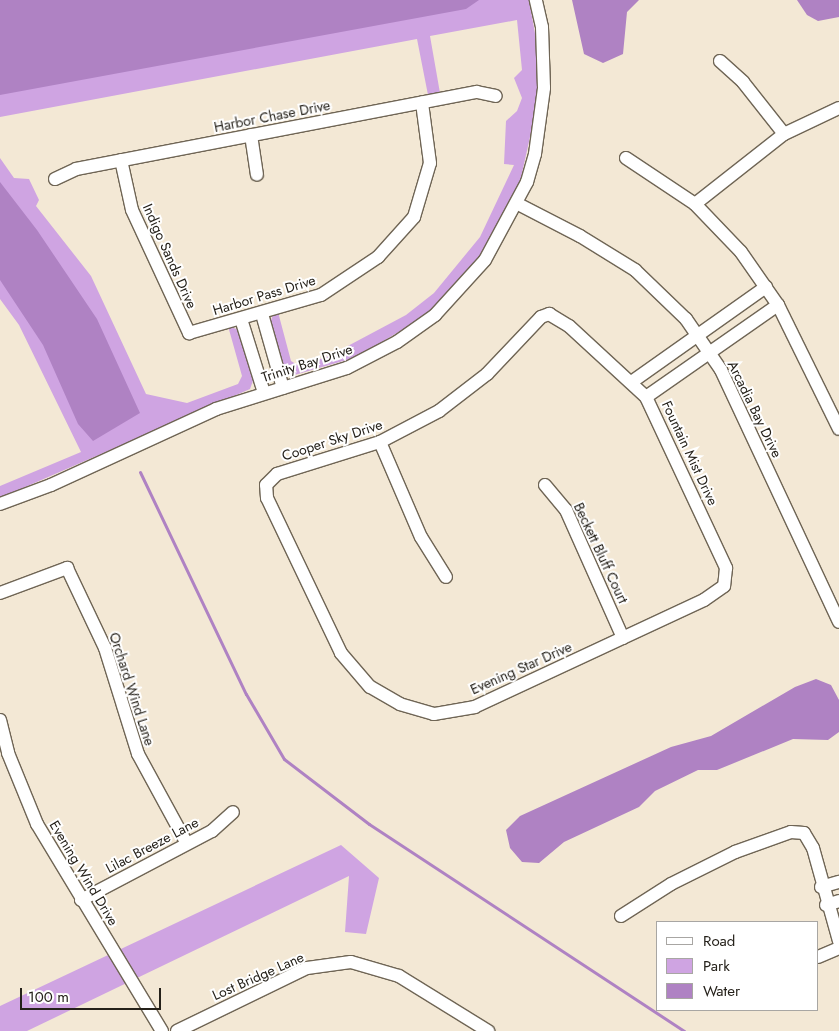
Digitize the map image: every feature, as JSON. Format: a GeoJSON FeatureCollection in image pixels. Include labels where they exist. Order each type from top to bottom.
{"type":"FeatureCollection","features":[{"type":"Feature","properties":{"kind":"street","name":"Trinity Bay Drive"},"geometry":{"type":"LineString","coordinates":[[0,504],[51,485],[181,424],[264,393],[373,356],[435,315],[485,260],[518,204],[535,154],[542,107],[544,55],[536,0]]}},
{"type":"Feature","properties":{"kind":"street"},"geometry":{"type":"LineString","coordinates":[[720,61],[742,82],[784,134]]}},
{"type":"Feature","properties":{"kind":"street","name":"Harbor Chase Drive"},"geometry":{"type":"LineString","coordinates":[[55,179],[76,169],[477,92],[496,96]]}},
{"type":"Feature","properties":{"kind":"street","name":"Harbor Pass Drive"},"geometry":{"type":"LineString","coordinates":[[189,333],[262,314],[321,294],[378,257],[414,218],[430,163],[422,103]]}},
{"type":"Feature","properties":{"kind":"street"},"geometry":{"type":"LineString","coordinates":[[695,204],[784,134],[839,108]]}},
{"type":"Feature","properties":{"kind":"street"},"geometry":{"type":"LineString","coordinates":[[251,136],[257,175]]}},
{"type":"Feature","properties":{"kind":"street"},"geometry":{"type":"LineString","coordinates":[[626,158],[695,204],[741,252],[778,305],[834,407],[839,430]]}},
{"type":"Feature","properties":{"kind":"street","name":"Indigo Sands Drive"},"geometry":{"type":"LineString","coordinates":[[122,160],[132,210],[189,333]]}},
{"type":"Feature","properties":{"kind":"street","name":"Arcadia Bay Drive"},"geometry":{"type":"LineString","coordinates":[[518,204],[580,236],[635,270],[686,319],[721,370],[839,622]]}},
{"type":"Feature","properties":{"kind":"street"},"geometry":{"type":"LineString","coordinates":[[633,382],[766,287]]}},
{"type":"Feature","properties":{"kind":"street"},"geometry":{"type":"LineString","coordinates":[[646,397],[778,305]]}},
{"type":"Feature","properties":{"kind":"street"},"geometry":{"type":"LineString","coordinates":[[262,314],[283,388]]}},
{"type":"Feature","properties":{"kind":"street","name":"Fountain Mist Drive"},"geometry":{"type":"LineString","coordinates":[[549,314],[569,326],[633,382],[646,397],[726,568],[724,586]]}},
{"type":"Feature","properties":{"kind":"street","name":"Cooper Sky Drive"},"geometry":{"type":"LineString","coordinates":[[266,485],[277,474],[380,442],[439,411],[487,374],[541,317],[549,314]]}},
{"type":"Feature","properties":{"kind":"street"},"geometry":{"type":"LineString","coordinates":[[242,319],[264,393]]}},
{"type":"Feature","properties":{"kind":"street"},"geometry":{"type":"LineString","coordinates":[[380,442],[421,537],[446,577]]}},
{"type":"Feature","properties":{"kind":"street","name":"Evening Star Drive"},"geometry":{"type":"LineString","coordinates":[[266,485],[267,498],[341,653],[370,687],[400,704],[434,714],[475,706],[716,594],[724,586]]}},
{"type":"Feature","properties":{"kind":"street","name":"Beckett Bluff Court"},"geometry":{"type":"LineString","coordinates":[[545,485],[566,510],[623,638]]}},
{"type":"Feature","properties":{"kind":"street","name":"Orchard Wind Lane"},"geometry":{"type":"LineString","coordinates":[[0,593],[67,568],[105,648],[138,754],[187,844]]}},
{"type":"Feature","properties":{"kind":"street","name":"Evening Wind Drive"},"geometry":{"type":"LineString","coordinates":[[0,720],[8,752],[37,824],[81,900],[162,1031]]}},
{"type":"Feature","properties":{"kind":"street","name":"Lilac Breeze Lane"},"geometry":{"type":"LineString","coordinates":[[81,900],[212,831],[234,812]]}},
{"type":"Feature","properties":{"kind":"street"},"geometry":{"type":"LineString","coordinates":[[621,916],[672,884],[735,852],[791,832],[804,833],[813,848],[826,905],[839,941]]}},
{"type":"Feature","properties":{"kind":"street"},"geometry":{"type":"LineString","coordinates":[[821,887],[839,882]]}},
{"type":"Feature","properties":{"kind":"street"},"geometry":{"type":"LineString","coordinates":[[826,905],[839,901]]}},
{"type":"Feature","properties":{"kind":"street"},"geometry":{"type":"LineString","coordinates":[[819,957],[839,948]]}},
{"type":"Feature","properties":{"kind":"street","name":"Lost Bridge Lane"},"geometry":{"type":"LineString","coordinates":[[177,1031],[300,971],[351,962],[399,976],[488,1031]]}},
{"type":"Feature","properties":{"kind":"green space"},"geometry":{"type":"Polygon","coordinates":[[[0,0],[529,0],[538,50],[538,101],[520,182],[480,257],[425,316],[357,357],[291,376],[282,365],[270,323],[273,315],[278,312],[291,361],[299,366],[329,356],[406,315],[434,293],[480,237],[514,165],[504,164],[506,121],[517,111],[522,98],[514,78],[522,70],[517,20],[430,36],[440,93],[428,95],[417,39],[0,117],[0,0]]]}},
{"type":"Feature","properties":{"kind":"green space"},"geometry":{"type":"Polygon","coordinates":[[[0,158],[14,178],[29,179],[39,200],[36,206],[91,276],[146,394],[187,403],[238,384],[242,376],[228,326],[239,330],[254,378],[250,389],[0,498],[0,486],[81,452],[19,325],[0,299],[0,158]]]}},
{"type":"Feature","properties":{"kind":"green space"},"geometry":{"type":"Polygon","coordinates":[[[341,845],[379,878],[366,934],[345,932],[349,876],[27,1031],[0,1031],[0,1006],[341,845]]]}},
{"type":"Feature","properties":{"kind":"water"},"geometry":{"type":"Polygon","coordinates":[[[0,0],[479,0],[466,9],[0,95],[0,0]]]}},
{"type":"Feature","properties":{"kind":"water"},"geometry":{"type":"Polygon","coordinates":[[[572,0],[639,0],[627,12],[623,54],[603,63],[584,54],[572,0]]]}},
{"type":"Feature","properties":{"kind":"water"},"geometry":{"type":"Polygon","coordinates":[[[797,0],[839,0],[839,17],[818,21],[807,15],[797,0]]]}},
{"type":"Feature","properties":{"kind":"water"},"geometry":{"type":"Polygon","coordinates":[[[0,182],[37,230],[97,319],[140,413],[93,441],[78,424],[43,345],[0,280],[0,182]]]}},
{"type":"Feature","properties":{"kind":"water"},"geometry":{"type":"Polygon","coordinates":[[[816,679],[831,685],[839,700],[839,732],[828,740],[793,739],[717,770],[698,770],[655,791],[639,807],[564,842],[539,863],[522,862],[510,848],[506,830],[520,816],[671,747],[711,736],[795,687],[816,679]]]}},
{"type":"Feature","properties":{"kind":"waterway"},"geometry":{"type":"LineString","coordinates":[[140,472],[246,694],[284,759],[369,824],[684,1031]]}}]}
